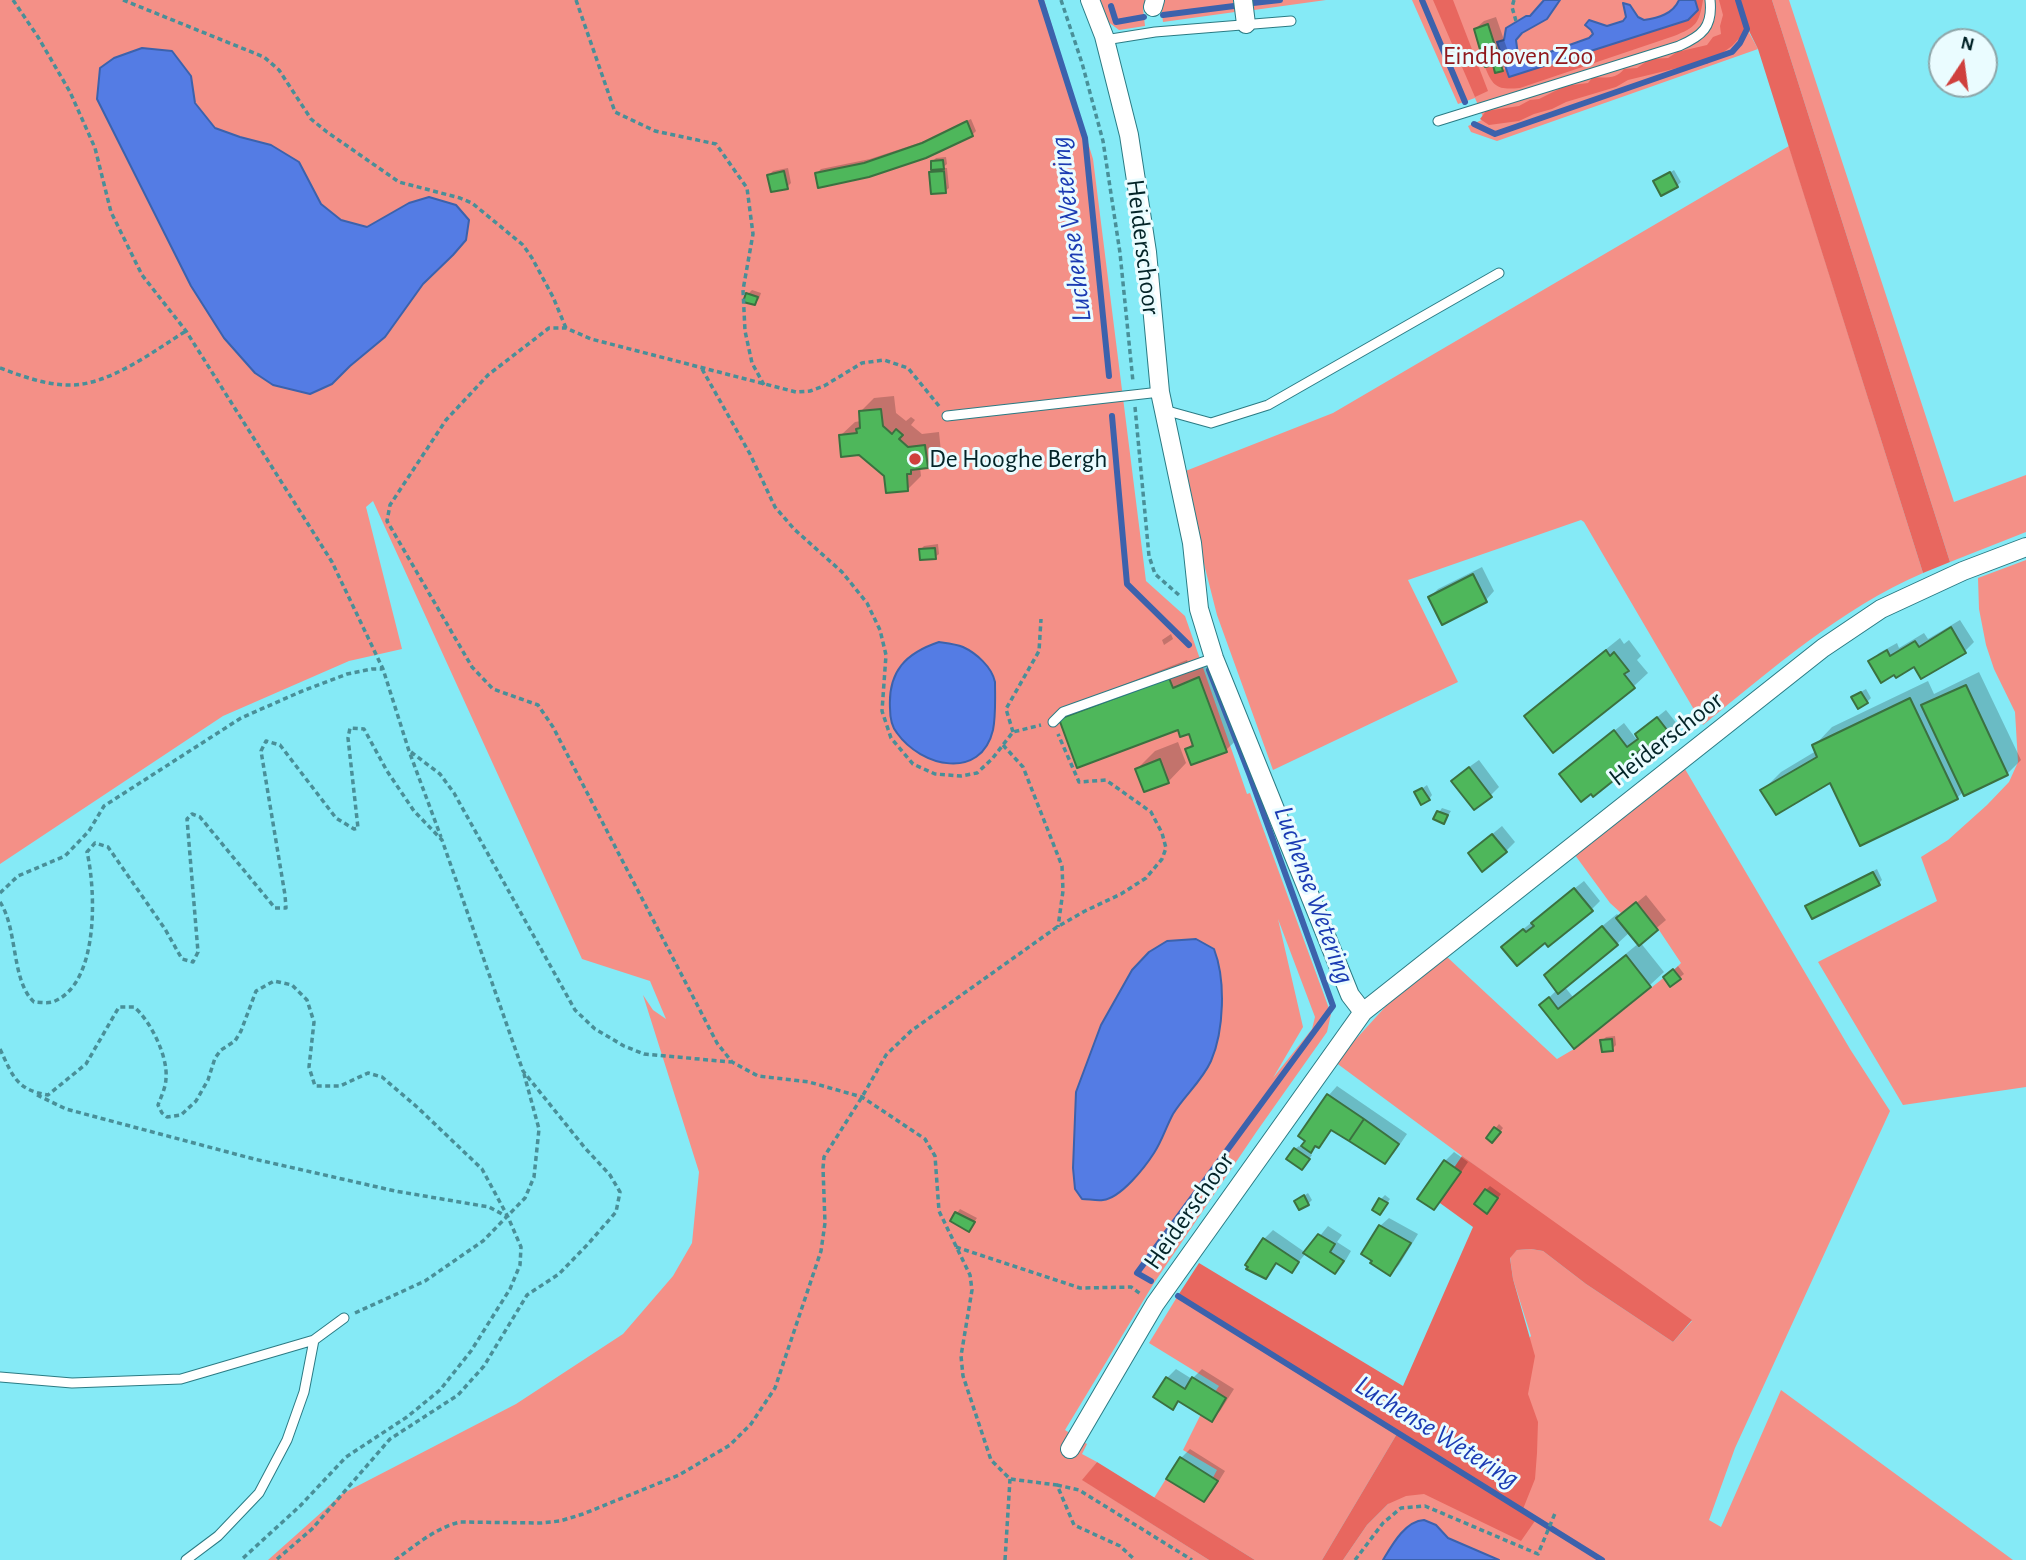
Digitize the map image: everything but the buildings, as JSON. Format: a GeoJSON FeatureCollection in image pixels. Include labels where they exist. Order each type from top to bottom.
{"type":"FeatureCollection","features":[{"type":"Feature","properties":{"kind":"street","name":"Heiderschoor"},"geometry":{"type":"LineString","coordinates":[[1090,0],[1105,40],[1129,135],[1147,252],[1162,401],[1192,543],[1199,609],[1214,658],[1350,995],[1363,1013]]}},
{"type":"Feature","properties":{"kind":"street"},"geometry":{"type":"LineString","coordinates":[[1243,0],[1246,24]]}},
{"type":"Feature","properties":{"kind":"street","name":"Heiderschoor"},"geometry":{"type":"LineString","coordinates":[[1070,1449],[1155,1304],[1363,1013],[1823,648],[1881,608],[1963,571],[2026,547]]}},
{"type":"Feature","properties":{"kind":"lane"},"geometry":{"type":"LineString","coordinates":[[1438,121],[1697,38],[1709,24],[1710,0]]}},
{"type":"Feature","properties":{"kind":"lane"},"geometry":{"type":"LineString","coordinates":[[1105,40],[1155,32],[1291,21]]}},
{"type":"Feature","properties":{"kind":"lane"},"geometry":{"type":"LineString","coordinates":[[947,416],[1134,394],[1162,401],[1211,422],[1268,405],[1499,273]]}},
{"type":"Feature","properties":{"kind":"lane"},"geometry":{"type":"LineString","coordinates":[[1053,722],[1063,712],[1214,658]]}},
{"type":"Feature","properties":{"kind":"lane"},"geometry":{"type":"LineString","coordinates":[[0,1377],[72,1383],[181,1378],[314,1340],[344,1318]]}},
{"type":"Feature","properties":{"kind":"lane"},"geometry":{"type":"LineString","coordinates":[[186,1560],[218,1536],[259,1493],[287,1440],[304,1392],[314,1340]]}},
{"type":"Feature","properties":{"kind":"path"},"geometry":{"type":"LineString","coordinates":[[13,0],[70,92],[95,148],[111,212],[142,275],[186,331],[332,562],[383,669],[409,751],[523,1071],[539,1129],[534,1177],[525,1198],[508,1217],[483,1241],[425,1281],[344,1318]]}},
{"type":"Feature","properties":{"kind":"path"},"geometry":{"type":"LineString","coordinates":[[123,0],[264,57],[279,70],[311,119],[327,132],[399,182],[472,203],[523,245],[553,297],[566,328]]}},
{"type":"Feature","properties":{"kind":"path"},"geometry":{"type":"LineString","coordinates":[[576,0],[615,111],[655,131],[716,144],[747,187],[752,234],[743,290],[745,331],[752,363],[764,385]]}},
{"type":"Feature","properties":{"kind":"path","name":"Heiderschoor"},"geometry":{"type":"LineString","coordinates":[[1061,0],[1082,63],[1102,141],[1120,253],[1149,556],[1155,575],[1199,609]]}},
{"type":"Feature","properties":{"kind":"path"},"geometry":{"type":"LineString","coordinates":[[1514,0],[1512,7],[1516,20]]}},
{"type":"Feature","properties":{"kind":"path"},"geometry":{"type":"LineString","coordinates":[[732,1062],[711,1031],[553,727],[538,705],[493,689],[472,667],[387,521],[390,505],[454,411],[488,375],[549,328],[566,328],[591,339],[796,392],[824,386],[862,362],[884,360],[908,368],[947,416]]}},
{"type":"Feature","properties":{"kind":"path"},"geometry":{"type":"LineString","coordinates":[[0,368],[32,379],[70,385],[106,378],[186,331]]}},
{"type":"Feature","properties":{"kind":"path"},"geometry":{"type":"LineString","coordinates":[[395,1560],[435,1532],[460,1522],[541,1523],[583,1514],[679,1475],[730,1445],[751,1424],[775,1388],[821,1251],[825,1223],[824,1157],[886,1055],[911,1031],[1057,927],[1146,878],[1162,859],[1166,848],[1151,811],[1106,780],[1079,782],[1053,722],[1013,732],[992,760],[977,773],[961,776],[935,774],[914,764],[891,738],[882,711],[886,655],[880,630],[867,603],[842,572],[794,529],[775,507],[750,454],[702,369]]}},
{"type":"Feature","properties":{"kind":"path"},"geometry":{"type":"LineString","coordinates":[[1013,732],[1006,709],[1039,651],[1041,619]]}},
{"type":"Feature","properties":{"kind":"path"},"geometry":{"type":"LineString","coordinates":[[0,893],[18,876],[65,856],[89,831],[104,806],[242,718],[347,674],[372,668],[383,669]]}},
{"type":"Feature","properties":{"kind":"path"},"geometry":{"type":"LineString","coordinates":[[0,902],[10,927],[23,990],[34,1002],[53,1003],[71,991],[82,972],[93,920],[91,868],[87,852],[95,843],[108,847],[165,929],[182,959],[193,962],[198,951],[187,819],[192,814],[201,817],[275,908],[286,908],[261,751],[266,741],[280,745],[336,818],[354,830],[358,828],[348,738],[351,728],[364,729],[387,771],[414,811],[442,840]]}},
{"type":"Feature","properties":{"kind":"path"},"geometry":{"type":"LineString","coordinates":[[1003,745],[1023,767],[1062,866],[1063,891],[1057,927]]}},
{"type":"Feature","properties":{"kind":"path"},"geometry":{"type":"LineString","coordinates":[[409,751],[440,774],[454,793],[575,1010],[596,1029],[624,1046],[644,1054],[732,1062],[758,1076],[809,1082],[862,1097],[925,1139],[935,1156],[939,1210],[970,1275],[972,1290],[961,1356],[962,1376],[991,1460],[1010,1479],[1079,1490],[1192,1560]]}},
{"type":"Feature","properties":{"kind":"path"},"geometry":{"type":"LineString","coordinates":[[32,1093],[48,1095],[86,1064],[118,1007],[134,1007],[145,1016],[161,1050],[167,1077],[158,1105],[167,1117],[181,1115],[196,1101],[208,1080],[215,1058],[221,1050],[235,1041],[256,991],[274,981],[292,985],[307,1000],[314,1022],[309,1067],[315,1086],[340,1086],[368,1073],[382,1077],[482,1169],[508,1217],[521,1247],[520,1265],[510,1289],[471,1351],[440,1390],[407,1417],[346,1457],[300,1506],[241,1560]]}},
{"type":"Feature","properties":{"kind":"path"},"geometry":{"type":"LineString","coordinates":[[0,1050],[21,1087],[66,1109],[240,1156],[395,1191],[489,1207],[508,1217]]}},
{"type":"Feature","properties":{"kind":"path"},"geometry":{"type":"LineString","coordinates":[[276,1560],[312,1530],[390,1439],[458,1395],[484,1366],[527,1295],[559,1274],[616,1212],[620,1192],[610,1175],[523,1071]]}},
{"type":"Feature","properties":{"kind":"path"},"geometry":{"type":"LineString","coordinates":[[956,1247],[1080,1288],[1131,1287],[1155,1304]]}},
{"type":"Feature","properties":{"kind":"path"},"geometry":{"type":"LineString","coordinates":[[1006,1560],[1010,1479]]}},
{"type":"Feature","properties":{"kind":"path"},"geometry":{"type":"LineString","coordinates":[[1057,1485],[1074,1525],[1120,1546],[1135,1560]]}},
{"type":"Feature","properties":{"kind":"path"},"geometry":{"type":"LineString","coordinates":[[1356,1560],[1382,1523],[1401,1508],[1425,1506],[1538,1554],[1556,1511]]}},
{"type":"Feature","properties":{"kind":"green space"},"geometry":{"type":"Polygon","coordinates":[[[0,0],[1044,0],[1093,159],[1146,581],[1185,616],[1247,794],[1250,793],[1331,1014],[1327,1032],[1154,1283],[1065,1430],[1087,1444],[1082,1454],[1097,1462],[1083,1480],[1209,1560],[268,1560],[342,1494],[516,1404],[623,1334],[673,1276],[692,1243],[699,1172],[643,995],[653,1010],[666,1019],[650,981],[582,959],[373,501],[366,507],[402,649],[349,661],[223,716],[0,864],[0,0]],[[1278,919],[1303,1027],[1273,1078],[1312,1029],[1315,1017],[1278,919]]]}},
{"type":"Feature","properties":{"kind":"green space"},"geometry":{"type":"Polygon","coordinates":[[[1099,0],[1233,0],[1235,12],[1163,22],[1161,6],[1143,8],[1145,26],[1119,30],[1107,21],[1099,0]]]}},
{"type":"Feature","properties":{"kind":"green space"},"geometry":{"type":"Polygon","coordinates":[[[1253,0],[1326,0],[1254,10],[1253,0]]]}},
{"type":"Feature","properties":{"kind":"green space","name":"Eindhoven Zoo"},"geometry":{"type":"Polygon","coordinates":[[[1412,0],[1738,0],[1747,29],[1758,49],[1497,141],[1471,132],[1468,126],[1484,119],[1475,98],[1458,104],[1412,0]]]}},
{"type":"Feature","properties":{"kind":"green space"},"geometry":{"type":"Polygon","coordinates":[[[1772,0],[1789,0],[1954,502],[2026,475],[2026,532],[1950,562],[1772,0]]]}},
{"type":"Feature","properties":{"kind":"green space"},"geometry":{"type":"Polygon","coordinates":[[[1789,146],[1923,573],[1863,604],[1835,622],[1703,725],[1581,520],[1408,580],[1458,682],[1273,770],[1217,615],[1183,472],[1333,413],[1789,146]]]}},
{"type":"Feature","properties":{"kind":"green space"},"geometry":{"type":"Polygon","coordinates":[[[2026,560],[2026,1087],[1903,1105],[1818,962],[1937,901],[1921,857],[1948,840],[2009,782],[2018,762],[2015,712],[1994,669],[1986,645],[1979,609],[1978,578],[2026,560]]]}},
{"type":"Feature","properties":{"kind":"green space"},"geometry":{"type":"Polygon","coordinates":[[[1685,769],[1850,1049],[1890,1111],[1735,1448],[1709,1520],[1721,1527],[1781,1390],[2013,1560],[1343,1560],[1367,1525],[1531,1336],[1513,1279],[1510,1257],[1517,1250],[1543,1251],[1586,1284],[1673,1342],[1692,1321],[1516,1196],[1335,1062],[1387,1005],[1446,956],[1557,1059],[1574,1049],[1676,968],[1681,963],[1636,902],[1621,913],[1610,903],[1575,855],[1685,769]]]}},
{"type":"Feature","properties":{"kind":"green space"},"geometry":{"type":"Polygon","coordinates":[[[1177,1297],[1398,1432],[1322,1560],[1255,1560],[1154,1498],[1169,1474],[1204,1494],[1217,1470],[1183,1450],[1204,1408],[1219,1386],[1149,1343],[1177,1297]]]}},
{"type":"Feature","properties":{"kind":"shaded area"},"geometry":{"type":"Polygon","coordinates":[[[1433,0],[1453,0],[1488,91],[1475,97],[1433,0]]]}},
{"type":"Feature","properties":{"kind":"shaded area"},"geometry":{"type":"Polygon","coordinates":[[[1695,0],[1703,0],[1700,14],[1695,24],[1687,30],[1520,88],[1507,89],[1498,86],[1485,67],[1493,65],[1495,73],[1506,69],[1509,77],[1697,10],[1695,0]]]}},
{"type":"Feature","properties":{"kind":"shaded area"},"geometry":{"type":"Polygon","coordinates":[[[1719,0],[1772,0],[1950,562],[1923,573],[1758,49],[1748,29],[1732,46],[1707,64],[1694,64],[1628,80],[1616,87],[1566,102],[1519,121],[1489,125],[1480,119],[1486,111],[1519,106],[1565,86],[1588,83],[1593,77],[1614,76],[1624,69],[1637,68],[1650,59],[1668,58],[1677,52],[1707,45],[1713,37],[1721,34],[1723,15],[1719,0]]]}},
{"type":"Feature","properties":{"kind":"shaded area"},"geometry":{"type":"Polygon","coordinates":[[[1462,1156],[1692,1320],[1673,1342],[1586,1284],[1543,1251],[1517,1250],[1510,1258],[1513,1279],[1535,1356],[1528,1394],[1538,1422],[1535,1479],[1523,1509],[1537,1518],[1521,1541],[1424,1494],[1406,1496],[1388,1504],[1367,1525],[1343,1560],[1322,1560],[1398,1432],[1177,1297],[1199,1263],[1403,1386],[1473,1227],[1433,1198],[1462,1156]]]}},
{"type":"Feature","properties":{"kind":"shaded area"},"geometry":{"type":"Polygon","coordinates":[[[1097,1462],[1255,1560],[1209,1560],[1082,1480],[1097,1462]]]}},
{"type":"Feature","properties":{"kind":"water"},"geometry":{"type":"Polygon","coordinates":[[[1544,0],[1560,0],[1547,19],[1522,33],[1516,40],[1518,55],[1524,59],[1589,38],[1593,34],[1585,25],[1589,20],[1607,26],[1623,21],[1626,17],[1623,3],[1630,5],[1638,17],[1644,20],[1669,12],[1679,0],[1695,0],[1698,10],[1688,20],[1509,77],[1497,42],[1504,40],[1506,28],[1530,16],[1544,0]]]}},
{"type":"Feature","properties":{"kind":"water"},"geometry":{"type":"Polygon","coordinates":[[[142,48],[172,51],[191,76],[195,103],[215,128],[271,145],[299,162],[321,204],[341,220],[367,227],[409,203],[429,197],[456,205],[469,220],[466,240],[423,284],[385,337],[332,384],[310,394],[273,385],[255,373],[224,338],[191,286],[97,99],[100,68],[114,58],[142,48]]]}},
{"type":"Feature","properties":{"kind":"water"},"geometry":{"type":"Polygon","coordinates":[[[939,642],[960,646],[973,653],[987,666],[995,682],[993,730],[986,746],[976,757],[964,762],[950,763],[920,754],[897,733],[891,721],[890,695],[901,665],[917,652],[939,642]]]}},
{"type":"Feature","properties":{"kind":"water"},"geometry":{"type":"Polygon","coordinates":[[[1196,939],[1214,949],[1222,990],[1219,1035],[1211,1061],[1173,1114],[1154,1153],[1132,1181],[1110,1198],[1082,1199],[1075,1189],[1073,1168],[1076,1092],[1101,1025],[1132,970],[1149,952],[1167,941],[1196,939]]]}},
{"type":"Feature","properties":{"kind":"water"},"geometry":{"type":"Polygon","coordinates":[[[1424,1520],[1436,1525],[1448,1538],[1499,1560],[1383,1560],[1405,1529],[1424,1520]]]}},
{"type":"Feature","properties":{"kind":"waterway","name":"Luchense Wetering"},"geometry":{"type":"LineString","coordinates":[[1041,0],[1085,138],[1109,376]]}},
{"type":"Feature","properties":{"kind":"waterway"},"geometry":{"type":"LineString","coordinates":[[1253,3],[1280,0]]}},
{"type":"Feature","properties":{"kind":"waterway"},"geometry":{"type":"LineString","coordinates":[[1422,0],[1465,102]]}},
{"type":"Feature","properties":{"kind":"waterway"},"geometry":{"type":"LineString","coordinates":[[1474,124],[1495,134],[1732,52],[1747,29],[1738,0]]}},
{"type":"Feature","properties":{"kind":"waterway"},"geometry":{"type":"LineString","coordinates":[[1111,6],[1116,22],[1144,17]]}},
{"type":"Feature","properties":{"kind":"waterway"},"geometry":{"type":"LineString","coordinates":[[1163,15],[1234,6]]}},
{"type":"Feature","properties":{"kind":"waterway","name":"Luchense Wetering"},"geometry":{"type":"LineString","coordinates":[[1112,416],[1127,584],[1189,645]]}},
{"type":"Feature","properties":{"kind":"waterway","name":"Luchense Wetering"},"geometry":{"type":"LineString","coordinates":[[1151,1281],[1137,1273],[1333,1006],[1209,670]]}},
{"type":"Feature","properties":{"kind":"waterway","name":"Luchense Wetering"},"geometry":{"type":"LineString","coordinates":[[1178,1296],[1602,1560]]}},
{"type":"Feature","properties":{"kind":"place","name":"De Hooghe Bergh"},"geometry":{"type":"Point","coordinates":[915,459]}}]}
